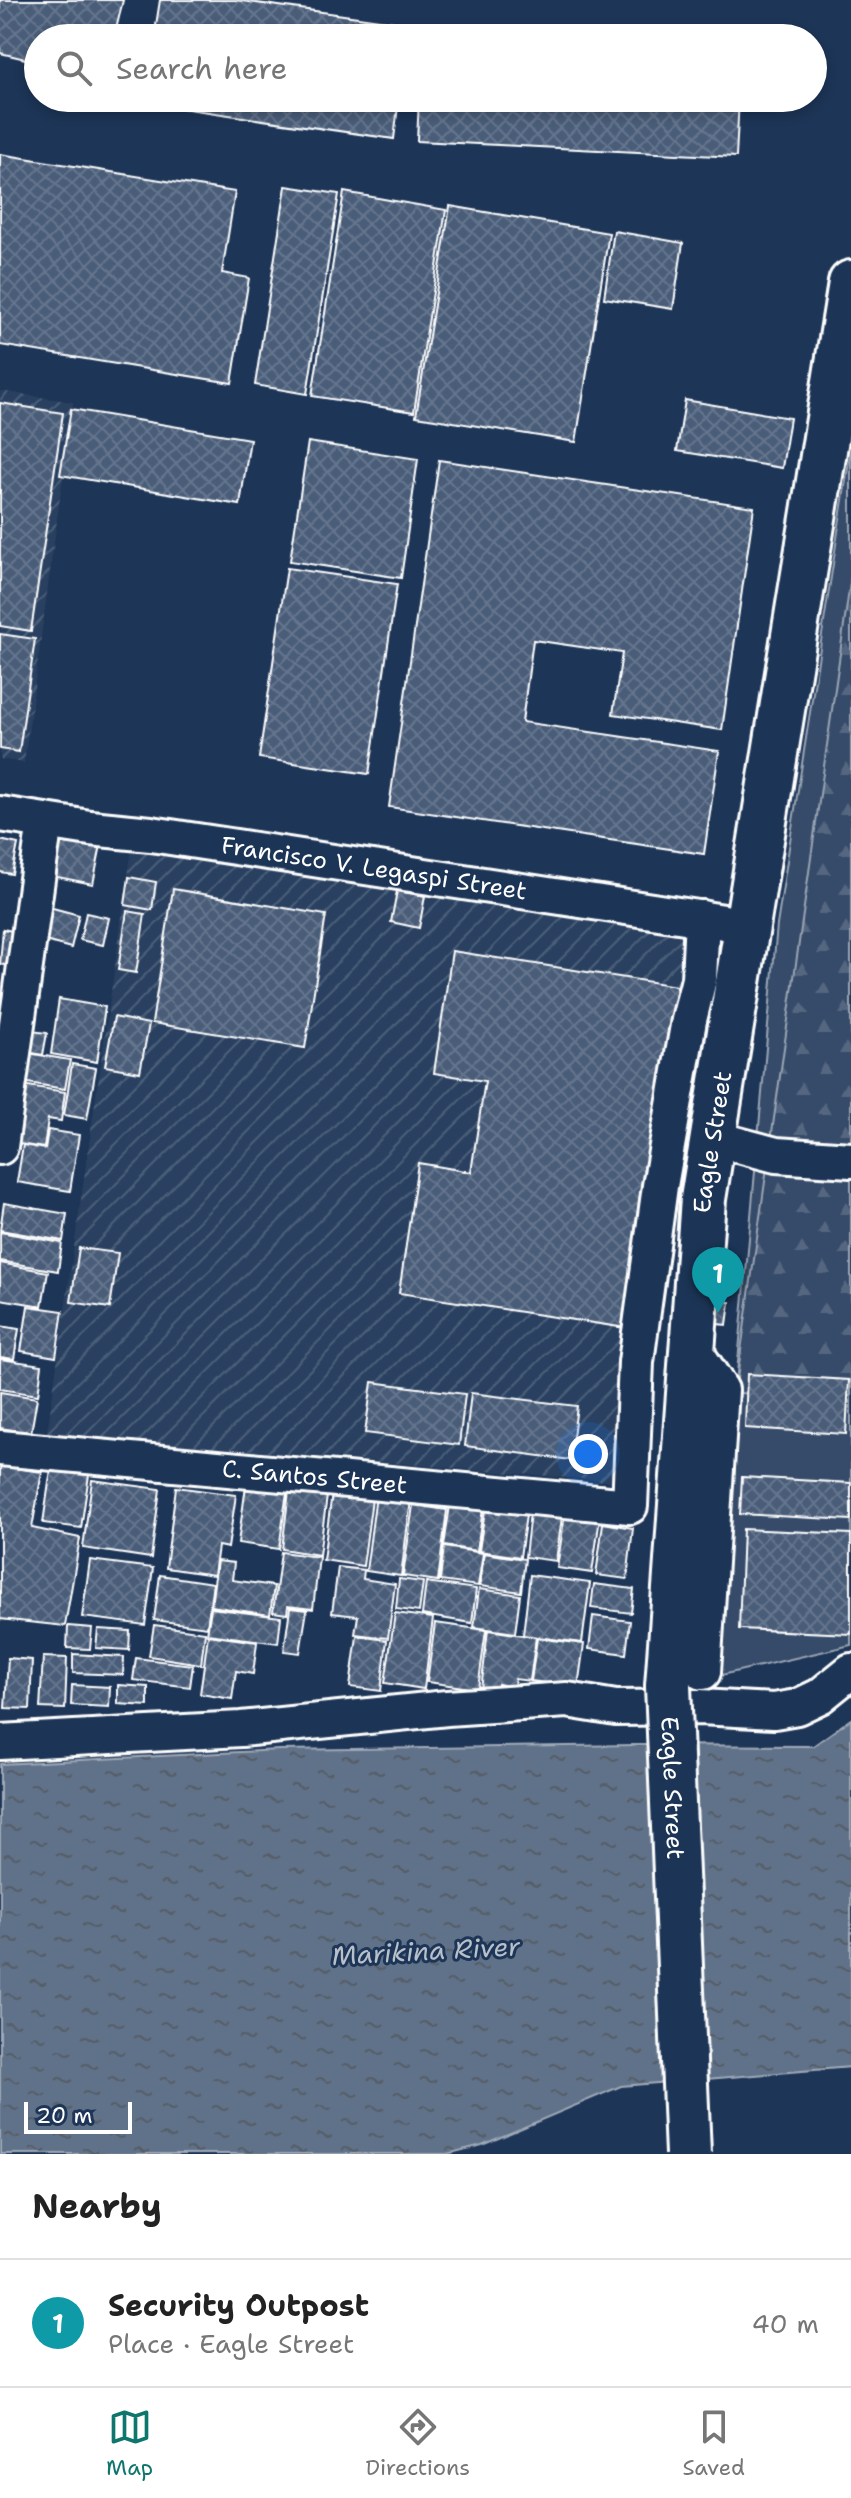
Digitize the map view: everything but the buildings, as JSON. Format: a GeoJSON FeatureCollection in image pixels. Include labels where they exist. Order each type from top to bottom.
{"type":"FeatureCollection","features":[{"type":"Feature","properties":{"kind":"main road","name":"Eagle Street"},"geometry":{"type":"LineString","coordinates":[[688,2154],[685,1679],[692,1347],[703,1199],[851,283]]}},
{"type":"Feature","properties":{"kind":"street","name":"Francisco V. Legaspi Street"},"geometry":{"type":"LineString","coordinates":[[0,814],[151,834],[748,926]]}},
{"type":"Feature","properties":{"kind":"street"},"geometry":{"type":"LineString","coordinates":[[0,1147],[12,991],[45,821]]}},
{"type":"Feature","properties":{"kind":"street"},"geometry":{"type":"LineString","coordinates":[[702,918],[699,979],[660,1186],[703,1199]]}},
{"type":"Feature","properties":{"kind":"street"},"geometry":{"type":"LineString","coordinates":[[712,1138],[776,1155],[851,1160]]}},
{"type":"Feature","properties":{"kind":"street","name":"C. Santos Street"},"geometry":{"type":"LineString","coordinates":[[0,1448],[630,1506],[636,1362],[660,1186]]}},
{"type":"Feature","properties":{"kind":"street"},"geometry":{"type":"LineString","coordinates":[[0,1742],[241,1729],[447,1708],[567,1700],[616,1708],[700,1707],[774,1711],[797,1707],[820,1696],[851,1671]]}},
{"type":"Feature","properties":{"kind":"shaded area"},"geometry":{"type":"Polygon","coordinates":[[[0,391],[73,402],[24,763],[0,759],[0,391]]]}},
{"type":"Feature","properties":{"kind":"shaded area"},"geometry":{"type":"Polygon","coordinates":[[[132,848],[693,938],[615,1482],[47,1433],[132,848]]]}},
{"type":"Feature","properties":{"kind":"green space"},"geometry":{"type":"Polygon","coordinates":[[[851,448],[851,1645],[717,1676],[728,1474],[777,925],[851,448]]]}},
{"type":"Feature","properties":{"kind":"green space"},"geometry":{"type":"Polygon","coordinates":[[[851,576],[851,1396],[735,1393],[851,576]]]}},
{"type":"Feature","properties":{"kind":"water","name":"Marikina River"},"geometry":{"type":"Polygon","coordinates":[[[851,1719],[851,2067],[621,2086],[482,2145],[447,2154],[0,2154],[0,1764],[279,1750],[813,1746],[851,1719]]]}},
{"type":"Feature","properties":{"kind":"place","name":"Security Outpost"},"geometry":{"type":"Point","coordinates":[718,1313]}}]}
